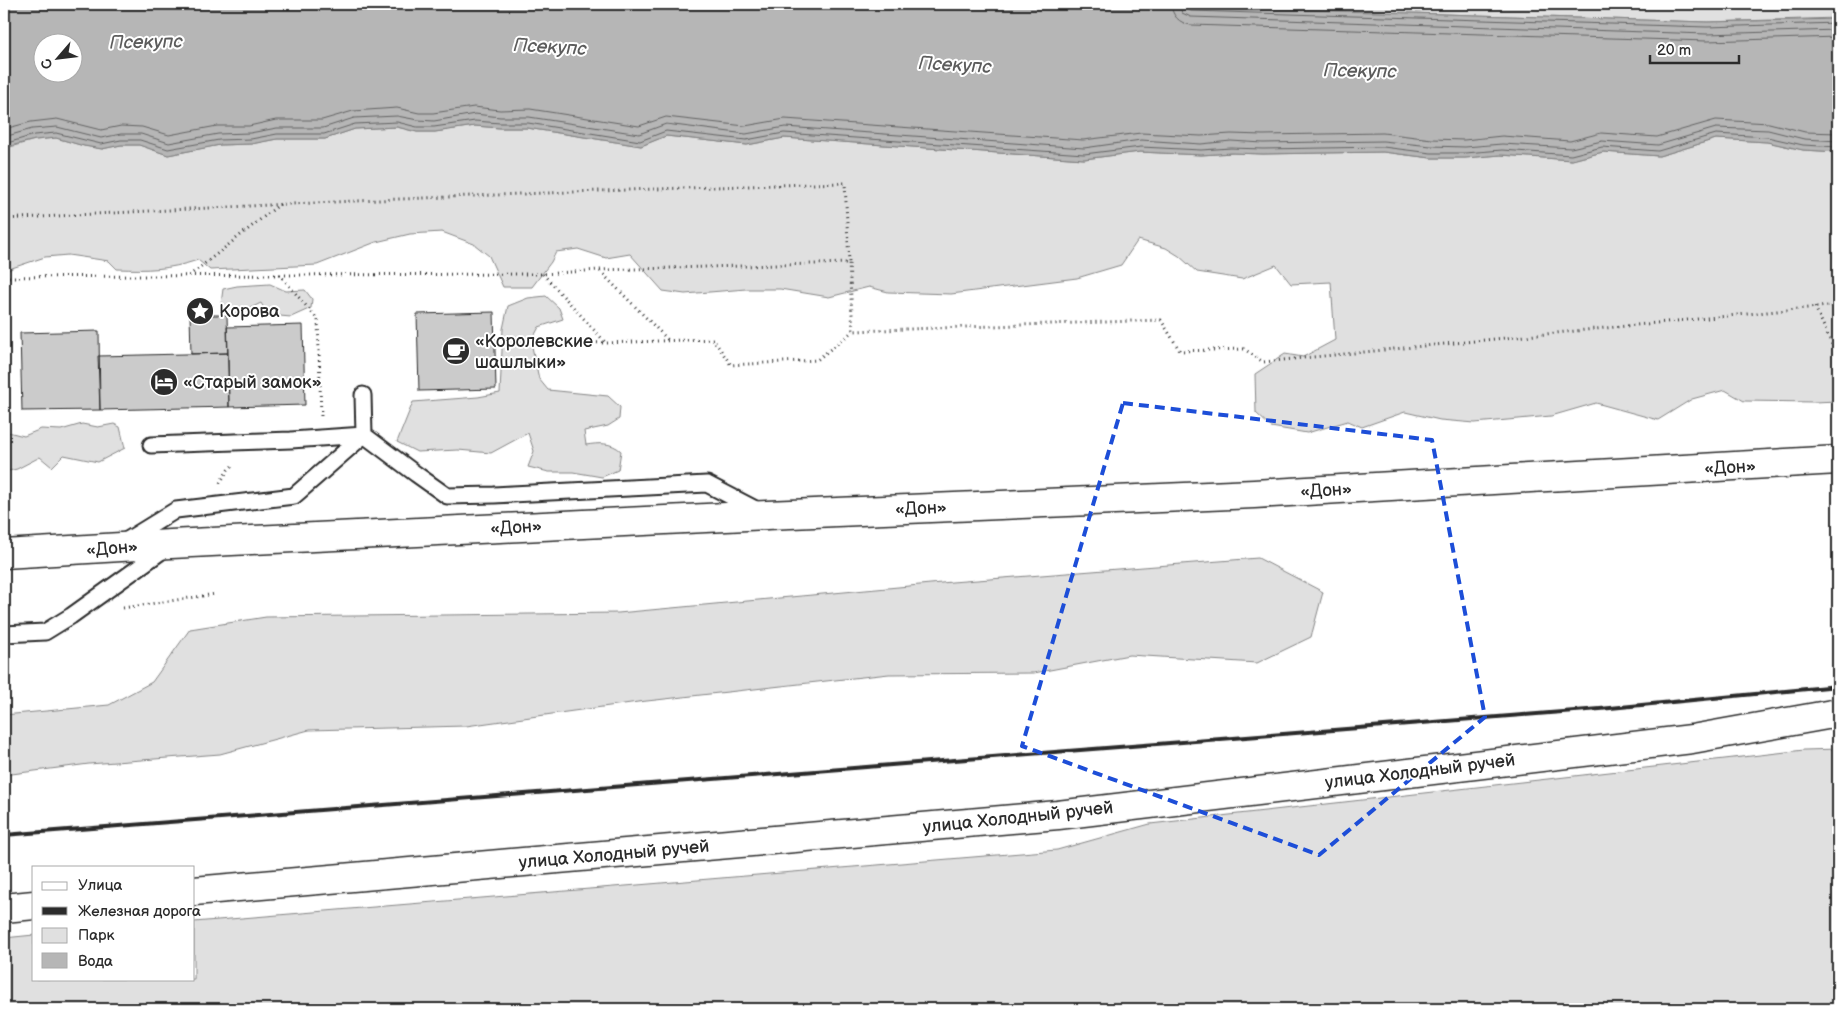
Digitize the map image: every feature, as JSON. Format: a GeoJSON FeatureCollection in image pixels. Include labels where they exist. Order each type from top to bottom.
{"type":"FeatureCollection","features":[{"type":"Feature","properties":{"kind":"main road","name":"«Дон»"},"geometry":{"type":"LineString","coordinates":[[4,554],[767,514],[1264,493],[1838,460]]}},
{"type":"Feature","properties":{"kind":"main road","name":"улица Холодный ручей"},"geometry":{"type":"LineString","coordinates":[[195,891],[1058,815],[1692,739],[1838,713]]}},
{"type":"Feature","properties":{"kind":"main road"},"geometry":{"type":"LineString","coordinates":[[4,908],[32,905]]}},
{"type":"Feature","properties":{"kind":"lane"},"geometry":{"type":"LineString","coordinates":[[362,395],[364,435]]}},
{"type":"Feature","properties":{"kind":"lane"},"geometry":{"type":"LineString","coordinates":[[114,548],[176,510],[294,496],[364,435]]}},
{"type":"Feature","properties":{"kind":"lane"},"geometry":{"type":"LineString","coordinates":[[151,445],[291,440],[364,435],[447,496],[707,484],[767,514]]}},
{"type":"Feature","properties":{"kind":"lane"},"geometry":{"type":"LineString","coordinates":[[4,634],[45,632],[71,616],[171,544]]}},
{"type":"Feature","properties":{"kind":"path"},"geometry":{"type":"LineString","coordinates":[[4,219],[281,203],[845,183],[853,331]]}},
{"type":"Feature","properties":{"kind":"path"},"geometry":{"type":"LineString","coordinates":[[189,276],[281,203]]}},
{"type":"Feature","properties":{"kind":"path"},"geometry":{"type":"LineString","coordinates":[[4,277],[543,274],[600,270],[849,263]]}},
{"type":"Feature","properties":{"kind":"path"},"geometry":{"type":"LineString","coordinates":[[600,270],[670,341]]}},
{"type":"Feature","properties":{"kind":"path"},"geometry":{"type":"LineString","coordinates":[[543,274],[606,343]]}},
{"type":"Feature","properties":{"kind":"path"},"geometry":{"type":"LineString","coordinates":[[280,275],[318,320],[322,428],[291,440]]}},
{"type":"Feature","properties":{"kind":"path"},"geometry":{"type":"LineString","coordinates":[[537,341],[606,343],[713,339],[731,365],[817,360],[853,331],[1161,320],[1180,351],[1244,349],[1263,362],[1838,305]]}},
{"type":"Feature","properties":{"kind":"path"},"geometry":{"type":"LineString","coordinates":[[1815,307],[1838,358]]}},
{"type":"Feature","properties":{"kind":"path"},"geometry":{"type":"LineString","coordinates":[[228,470],[236,464]]}},
{"type":"Feature","properties":{"kind":"path"},"geometry":{"type":"LineString","coordinates":[[119,608],[216,594]]}},
{"type":"Feature","properties":{"kind":"highlighted area"},"geometry":{"type":"Polygon","coordinates":[[[1123,403],[1432,440],[1485,717],[1319,855],[1022,746],[1123,403]]]}},
{"type":"Feature","properties":{"kind":"green space"},"geometry":{"type":"Polygon","coordinates":[[[1111,4],[1838,4],[1838,18],[1707,22],[1111,4]]]}},
{"type":"Feature","properties":{"kind":"green space"},"geometry":{"type":"Polygon","coordinates":[[[475,126],[527,128],[641,146],[666,136],[747,145],[784,138],[1084,159],[1140,152],[1201,155],[1383,152],[1431,158],[1501,155],[1572,160],[1603,152],[1659,156],[1716,139],[1767,142],[1803,150],[1838,152],[1838,401],[1744,401],[1725,390],[1692,399],[1658,420],[1596,403],[1551,416],[1475,423],[1440,420],[1405,412],[1362,427],[1348,421],[1307,433],[1271,427],[1256,413],[1255,374],[1285,354],[1303,357],[1335,340],[1331,282],[1291,284],[1276,265],[1242,279],[1197,272],[1179,256],[1166,248],[1138,240],[1121,265],[1077,278],[951,294],[888,292],[869,287],[829,297],[780,289],[746,289],[685,294],[663,291],[630,254],[606,258],[578,249],[556,252],[551,262],[532,287],[503,287],[489,256],[474,244],[442,232],[410,234],[376,242],[317,265],[210,270],[198,260],[158,269],[117,269],[109,261],[68,255],[45,257],[12,268],[4,273],[4,150],[10,147],[35,140],[56,138],[102,149],[121,145],[139,145],[168,155],[220,145],[251,144],[277,139],[325,139],[355,129],[397,127],[417,132],[435,132],[475,126]]]}},
{"type":"Feature","properties":{"kind":"green space"},"geometry":{"type":"Polygon","coordinates":[[[270,284],[286,291],[305,290],[312,299],[311,308],[291,317],[268,315],[261,303],[238,314],[228,312],[221,304],[223,289],[237,286],[270,284]]]}},
{"type":"Feature","properties":{"kind":"green space"},"geometry":{"type":"Polygon","coordinates":[[[546,296],[559,308],[563,319],[539,327],[531,342],[539,379],[548,390],[608,396],[620,407],[619,419],[608,426],[584,431],[586,445],[605,444],[621,451],[618,470],[602,477],[573,472],[549,472],[528,467],[534,451],[528,433],[491,453],[458,450],[417,452],[397,442],[413,402],[478,397],[500,393],[503,329],[508,306],[528,298],[546,296]]]}},
{"type":"Feature","properties":{"kind":"green space"},"geometry":{"type":"Polygon","coordinates":[[[82,424],[98,427],[114,424],[120,427],[125,448],[98,462],[64,455],[52,467],[40,457],[17,469],[4,472],[4,434],[8,432],[24,436],[41,429],[61,430],[82,424]]]}},
{"type":"Feature","properties":{"kind":"green space"},"geometry":{"type":"Polygon","coordinates":[[[1258,558],[1323,592],[1311,637],[1257,663],[1129,655],[1034,673],[889,674],[638,702],[466,726],[309,730],[220,754],[89,764],[4,775],[4,715],[109,705],[152,682],[190,629],[266,617],[618,613],[952,582],[1258,558]]]}},
{"type":"Feature","properties":{"kind":"green space"},"geometry":{"type":"Polygon","coordinates":[[[1838,749],[1838,1009],[4,1009],[4,938],[32,935],[32,980],[195,980],[195,922],[1057,850],[1150,824],[1804,750],[1838,749]]]}},
{"type":"Feature","properties":{"kind":"water","name":"Псекупс"},"geometry":{"type":"Polygon","coordinates":[[[4,4],[1111,4],[1707,22],[1838,19],[1838,152],[1803,150],[1767,142],[1716,139],[1659,156],[1603,152],[1572,160],[1501,155],[1431,158],[1383,152],[1201,155],[1140,152],[1084,159],[784,138],[747,145],[666,136],[641,146],[527,128],[475,126],[435,132],[417,132],[397,127],[355,129],[325,139],[277,139],[251,144],[220,145],[168,155],[139,145],[121,145],[102,149],[56,138],[35,140],[10,146],[4,150],[4,4]]]}},
{"type":"Feature","properties":{"kind":"building","name":"«Королевские шашлыки»"},"geometry":{"type":"Polygon","coordinates":[[[494,312],[496,389],[419,391],[417,314],[494,312]]]}},
{"type":"Feature","properties":{"kind":"building"},"geometry":{"type":"Polygon","coordinates":[[[190,315],[227,315],[228,353],[191,354],[190,315]]]}},
{"type":"Feature","properties":{"kind":"building"},"geometry":{"type":"Polygon","coordinates":[[[303,325],[305,405],[229,407],[227,327],[303,325]]]}},
{"type":"Feature","properties":{"kind":"building"},"geometry":{"type":"Polygon","coordinates":[[[99,331],[100,410],[22,411],[20,333],[99,331]]]}},
{"type":"Feature","properties":{"kind":"building","name":"«Старый замок»"},"geometry":{"type":"Polygon","coordinates":[[[228,353],[229,407],[100,410],[98,356],[228,353]]]}},
{"type":"Feature","properties":{"kind":"building"},"geometry":{"type":"Polygon","coordinates":[[[9,670],[10,680],[4,681],[4,671],[9,670]]]}},
{"type":"Feature","properties":{"kind":"railway"},"geometry":{"type":"LineString","coordinates":[[4,835],[1600,709],[1838,686]]}},
{"type":"Feature","properties":{"kind":"place","name":"Корова"},"geometry":{"type":"Point","coordinates":[200,311]}},
{"type":"Feature","properties":{"kind":"place","name":"«Королевские шашлыки»"},"geometry":{"type":"Point","coordinates":[456,351]}},
{"type":"Feature","properties":{"kind":"place","name":"«Старый замок»"},"geometry":{"type":"Point","coordinates":[164,382]}}]}
